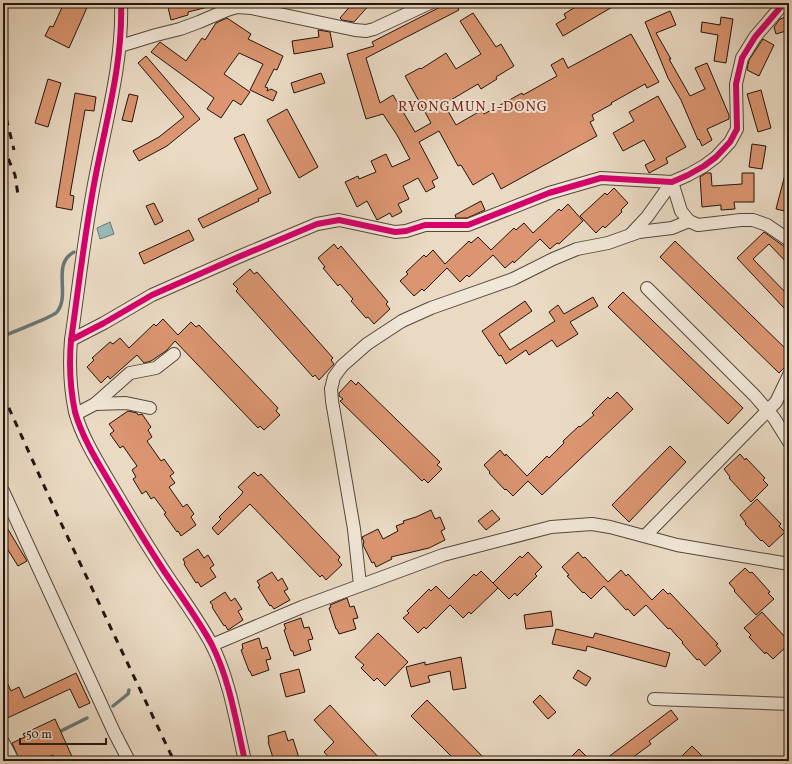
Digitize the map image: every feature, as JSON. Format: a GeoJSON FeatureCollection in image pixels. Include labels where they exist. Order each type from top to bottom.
{"type":"FeatureCollection","features":[{"type":"Feature","properties":{"kind":"street"},"geometry":{"type":"LineString","coordinates":[[121,3],[122,28],[115,81],[92,195],[71,340],[71,391],[76,414],[87,442],[104,473],[144,540],[212,645],[232,698],[245,761]]}},
{"type":"Feature","properties":{"kind":"street"},"geometry":{"type":"LineString","coordinates":[[120,46],[180,29],[227,10],[237,8],[251,8],[366,31],[374,29],[430,3]]}},
{"type":"Feature","properties":{"kind":"street"},"geometry":{"type":"LineString","coordinates":[[71,340],[152,295],[317,224],[339,220],[395,232],[406,231],[425,225],[468,225],[549,193],[601,178],[672,182],[688,175],[704,166],[730,142],[737,129],[736,84],[742,58],[755,37],[784,3]]}},
{"type":"Feature","properties":{"kind":"street"},"geometry":{"type":"LineString","coordinates":[[672,182],[681,211],[688,221],[698,225],[753,220],[767,225],[789,240]]}},
{"type":"Feature","properties":{"kind":"street"},"geometry":{"type":"LineString","coordinates":[[629,236],[647,217],[672,182]]}},
{"type":"Feature","properties":{"kind":"street"},"geometry":{"type":"LineString","coordinates":[[360,584],[354,529],[331,389],[334,377],[342,366],[367,344],[402,321],[431,308],[513,278],[577,249],[608,243],[639,232],[672,228],[688,221]]}},
{"type":"Feature","properties":{"kind":"street"},"geometry":{"type":"LineString","coordinates":[[646,288],[755,396],[774,418],[789,442]]}},
{"type":"Feature","properties":{"kind":"street"},"geometry":{"type":"LineString","coordinates":[[76,414],[95,404],[130,373],[156,368],[174,354]]}},
{"type":"Feature","properties":{"kind":"street"},"geometry":{"type":"LineString","coordinates":[[645,536],[768,411],[776,402],[789,375]]}},
{"type":"Feature","properties":{"kind":"street"},"geometry":{"type":"LineString","coordinates":[[95,404],[126,403],[150,408]]}},
{"type":"Feature","properties":{"kind":"street"},"geometry":{"type":"LineString","coordinates":[[3,491],[114,732],[129,761]]}},
{"type":"Feature","properties":{"kind":"street"},"geometry":{"type":"LineString","coordinates":[[212,645],[360,584],[443,555],[551,527],[592,524],[610,527],[677,545],[789,564]]}},
{"type":"Feature","properties":{"kind":"street"},"geometry":{"type":"LineString","coordinates":[[654,699],[789,704]]}},
{"type":"Feature","properties":{"kind":"street"},"geometry":{"type":"LineString","coordinates":[[3,742],[13,761]]}},
{"type":"Feature","properties":{"kind":"water"},"geometry":{"type":"Polygon","coordinates":[[[110,222],[114,234],[100,239],[97,228],[110,222]]]}},
{"type":"Feature","properties":{"kind":"building"},"geometry":{"type":"Polygon","coordinates":[[[64,3],[89,3],[69,48],[45,36],[50,26],[53,27],[64,3]]]}},
{"type":"Feature","properties":{"kind":"building"},"geometry":{"type":"Polygon","coordinates":[[[167,3],[211,3],[212,6],[188,12],[188,15],[171,20],[167,3]]]}},
{"type":"Feature","properties":{"kind":"building"},"geometry":{"type":"Polygon","coordinates":[[[353,3],[371,3],[354,22],[342,20],[340,18],[353,3]]]}},
{"type":"Feature","properties":{"kind":"building"},"geometry":{"type":"Polygon","coordinates":[[[448,3],[455,3],[459,10],[366,58],[380,103],[393,95],[415,132],[431,123],[405,76],[420,68],[421,69],[446,53],[456,69],[481,54],[460,21],[473,13],[496,47],[501,44],[514,66],[496,77],[497,79],[481,89],[478,84],[444,104],[456,125],[482,110],[484,114],[557,76],[551,65],[563,58],[568,68],[631,34],[659,82],[647,88],[645,84],[592,115],[594,120],[590,122],[597,136],[501,189],[493,173],[473,185],[461,165],[458,166],[439,131],[419,142],[438,178],[432,181],[435,187],[426,192],[418,178],[403,186],[409,199],[398,204],[402,212],[392,217],[390,213],[377,220],[367,201],[357,207],[345,182],[358,176],[359,179],[376,172],[371,161],[386,154],[392,167],[410,159],[397,135],[383,114],[366,119],[347,54],[374,46],[372,42],[448,3]]]}},
{"type":"Feature","properties":{"kind":"building"},"geometry":{"type":"Polygon","coordinates":[[[582,3],[619,3],[563,36],[556,24],[566,18],[564,14],[582,3]]]}},
{"type":"Feature","properties":{"kind":"building"},"geometry":{"type":"Polygon","coordinates":[[[670,11],[676,25],[656,33],[671,59],[669,59],[690,96],[705,89],[695,68],[707,63],[729,115],[729,119],[707,129],[712,140],[702,146],[681,100],[668,78],[645,22],[670,11]]]}},
{"type":"Feature","properties":{"kind":"building"},"geometry":{"type":"Polygon","coordinates":[[[789,16],[789,30],[776,34],[774,27],[780,19],[789,16]]]}},
{"type":"Feature","properties":{"kind":"building"},"geometry":{"type":"Polygon","coordinates":[[[721,17],[733,19],[726,63],[714,61],[718,35],[701,32],[702,22],[720,25],[721,17]]]}},
{"type":"Feature","properties":{"kind":"building"},"geometry":{"type":"Polygon","coordinates":[[[227,18],[251,34],[248,39],[283,56],[277,70],[274,69],[265,87],[268,88],[267,91],[271,89],[277,92],[273,101],[250,90],[263,64],[239,53],[224,74],[250,92],[241,105],[233,100],[221,118],[207,109],[214,98],[151,52],[160,42],[186,61],[202,38],[205,40],[216,23],[227,18]]]}},
{"type":"Feature","properties":{"kind":"building"},"geometry":{"type":"Polygon","coordinates":[[[318,30],[330,32],[333,47],[294,54],[292,41],[319,37],[318,30]]]}},
{"type":"Feature","properties":{"kind":"building"},"geometry":{"type":"Polygon","coordinates":[[[763,39],[774,45],[759,76],[747,70],[749,60],[763,39]]]}},
{"type":"Feature","properties":{"kind":"building"},"geometry":{"type":"Polygon","coordinates":[[[146,56],[200,119],[167,146],[139,161],[133,151],[159,137],[184,117],[138,63],[146,56]]]}},
{"type":"Feature","properties":{"kind":"building"},"geometry":{"type":"Polygon","coordinates":[[[321,73],[325,83],[294,93],[291,83],[321,73]]]}},
{"type":"Feature","properties":{"kind":"building"},"geometry":{"type":"Polygon","coordinates":[[[48,79],[61,83],[48,127],[35,123],[48,79]]]}},
{"type":"Feature","properties":{"kind":"building"},"geometry":{"type":"Polygon","coordinates":[[[761,90],[771,128],[758,132],[747,94],[761,90]]]}},
{"type":"Feature","properties":{"kind":"building"},"geometry":{"type":"Polygon","coordinates":[[[75,93],[96,97],[94,111],[85,110],[70,195],[74,196],[72,210],[56,207],[75,93]]]}},
{"type":"Feature","properties":{"kind":"building"},"geometry":{"type":"Polygon","coordinates":[[[129,94],[138,96],[132,122],[122,120],[129,94]]]}},
{"type":"Feature","properties":{"kind":"building"},"geometry":{"type":"Polygon","coordinates":[[[658,96],[686,147],[666,158],[668,163],[649,173],[645,165],[655,160],[644,140],[623,151],[613,133],[634,121],[629,112],[658,96]]]}},
{"type":"Feature","properties":{"kind":"building"},"geometry":{"type":"Polygon","coordinates":[[[287,109],[318,167],[299,178],[267,120],[287,109]]]}},
{"type":"Feature","properties":{"kind":"building"},"geometry":{"type":"Polygon","coordinates":[[[244,134],[271,193],[258,199],[259,201],[203,228],[198,219],[258,189],[234,138],[244,134]]]}},
{"type":"Feature","properties":{"kind":"building"},"geometry":{"type":"Polygon","coordinates":[[[752,144],[766,146],[762,169],[749,167],[752,144]]]}},
{"type":"Feature","properties":{"kind":"building"},"geometry":{"type":"Polygon","coordinates":[[[786,171],[789,172],[789,212],[776,209],[786,171]]]}},
{"type":"Feature","properties":{"kind":"building"},"geometry":{"type":"Polygon","coordinates":[[[706,173],[711,173],[712,186],[742,184],[742,173],[754,173],[754,202],[734,202],[735,209],[721,210],[721,205],[702,207],[700,177],[706,173]]]}},
{"type":"Feature","properties":{"kind":"building"},"geometry":{"type":"Polygon","coordinates":[[[614,188],[628,203],[621,210],[622,212],[605,228],[603,226],[596,233],[580,216],[605,193],[607,195],[614,188]]]}},
{"type":"Feature","properties":{"kind":"building"},"geometry":{"type":"Polygon","coordinates":[[[481,201],[485,210],[467,218],[456,218],[455,215],[481,201]]]}},
{"type":"Feature","properties":{"kind":"building"},"geometry":{"type":"Polygon","coordinates":[[[154,203],[163,221],[155,225],[146,206],[154,203]]]}},
{"type":"Feature","properties":{"kind":"building"},"geometry":{"type":"Polygon","coordinates":[[[568,204],[583,221],[559,244],[557,243],[550,249],[540,239],[514,263],[513,261],[505,268],[493,255],[469,277],[467,275],[460,282],[447,268],[424,291],[422,289],[414,296],[400,281],[408,274],[406,272],[424,255],[426,257],[433,250],[445,264],[469,241],[471,243],[478,237],[491,250],[514,228],[516,230],[524,223],[533,233],[559,209],[561,211],[568,204]]]}},
{"type":"Feature","properties":{"kind":"building"},"geometry":{"type":"Polygon","coordinates":[[[189,230],[194,240],[144,264],[139,253],[189,230]]]}},
{"type":"Feature","properties":{"kind":"building"},"geometry":{"type":"Polygon","coordinates":[[[764,232],[789,250],[789,265],[769,244],[753,259],[789,296],[789,303],[784,308],[737,258],[764,232]]]}},
{"type":"Feature","properties":{"kind":"building"},"geometry":{"type":"Polygon","coordinates":[[[675,241],[789,352],[789,363],[779,373],[660,257],[675,241]]]}},
{"type":"Feature","properties":{"kind":"building"},"geometry":{"type":"Polygon","coordinates":[[[334,244],[338,249],[341,246],[388,302],[386,304],[390,309],[374,324],[368,317],[366,318],[351,301],[353,299],[340,284],[338,286],[323,268],[325,267],[318,258],[334,244]]]}},
{"type":"Feature","properties":{"kind":"building"},"geometry":{"type":"Polygon","coordinates":[[[250,269],[254,274],[257,272],[333,358],[331,360],[334,364],[319,380],[315,375],[313,377],[236,291],[238,289],[233,284],[250,269]]]}},
{"type":"Feature","properties":{"kind":"building"},"geometry":{"type":"Polygon","coordinates":[[[623,292],[743,408],[728,424],[608,307],[623,292]]]}},
{"type":"Feature","properties":{"kind":"building"},"geometry":{"type":"Polygon","coordinates":[[[593,297],[598,306],[570,322],[578,334],[557,347],[552,340],[529,355],[526,350],[506,364],[501,355],[499,356],[482,331],[525,301],[532,311],[499,334],[510,350],[555,321],[549,312],[558,305],[564,314],[593,297]]]}},
{"type":"Feature","properties":{"kind":"building"},"geometry":{"type":"Polygon","coordinates":[[[163,319],[178,335],[191,322],[196,327],[199,325],[278,408],[276,411],[280,415],[264,430],[260,426],[258,428],[175,341],[166,351],[151,361],[144,363],[137,355],[110,379],[108,376],[101,383],[87,367],[94,360],[92,358],[110,342],[113,344],[120,338],[129,348],[154,324],[156,326],[163,319]]]}},
{"type":"Feature","properties":{"kind":"building"},"geometry":{"type":"Polygon","coordinates":[[[351,380],[356,385],[358,382],[440,462],[437,465],[442,469],[428,483],[424,479],[422,481],[340,401],[343,399],[339,396],[339,393],[351,380]]]}},
{"type":"Feature","properties":{"kind":"building"},"geometry":{"type":"Polygon","coordinates":[[[617,392],[633,409],[542,495],[528,481],[513,496],[506,489],[505,490],[489,473],[490,472],[484,465],[500,450],[505,456],[506,454],[527,476],[547,456],[549,458],[564,443],[563,441],[579,426],[580,427],[594,415],[592,413],[608,397],[610,399],[617,392]]]}},
{"type":"Feature","properties":{"kind":"building"},"geometry":{"type":"Polygon","coordinates":[[[128,411],[137,413],[138,415],[142,414],[151,427],[148,430],[152,437],[147,441],[161,461],[164,459],[174,473],[170,476],[175,483],[169,487],[183,507],[187,504],[194,514],[191,517],[196,525],[181,536],[164,514],[166,513],[154,497],[151,499],[146,491],[142,494],[133,479],[136,477],[132,470],[137,466],[123,446],[120,448],[110,434],[114,431],[109,424],[128,411]]]}},
{"type":"Feature","properties":{"kind":"building"},"geometry":{"type":"Polygon","coordinates":[[[670,446],[686,462],[629,522],[612,505],[670,446]]]}},
{"type":"Feature","properties":{"kind":"building"},"geometry":{"type":"Polygon","coordinates":[[[740,454],[745,460],[746,458],[765,478],[763,480],[768,485],[751,502],[729,478],[730,477],[724,469],[740,454]]]}},
{"type":"Feature","properties":{"kind":"building"},"geometry":{"type":"Polygon","coordinates":[[[254,472],[258,476],[261,474],[340,557],[338,560],[342,565],[326,580],[322,575],[320,577],[250,504],[218,535],[212,528],[221,519],[219,517],[243,492],[238,487],[254,472]]]}},
{"type":"Feature","properties":{"kind":"building"},"geometry":{"type":"Polygon","coordinates":[[[757,499],[781,524],[779,526],[785,532],[769,547],[762,540],[761,541],[745,524],[746,523],[740,515],[757,499]]]}},
{"type":"Feature","properties":{"kind":"building"},"geometry":{"type":"Polygon","coordinates":[[[431,510],[435,519],[440,517],[445,529],[441,531],[445,540],[429,548],[391,557],[392,559],[376,567],[374,562],[372,563],[363,545],[364,542],[362,537],[378,529],[383,539],[398,531],[396,526],[404,523],[403,521],[431,510]]]}},
{"type":"Feature","properties":{"kind":"building"},"geometry":{"type":"Polygon","coordinates":[[[492,510],[500,519],[486,530],[478,521],[492,510]]]}},
{"type":"Feature","properties":{"kind":"building"},"geometry":{"type":"Polygon","coordinates":[[[3,521],[27,561],[18,566],[3,542],[3,521]]]}},
{"type":"Feature","properties":{"kind":"building"},"geometry":{"type":"Polygon","coordinates":[[[198,549],[204,558],[208,555],[214,565],[210,568],[216,577],[201,587],[198,582],[196,583],[184,564],[183,559],[198,549]]]}},
{"type":"Feature","properties":{"kind":"building"},"geometry":{"type":"Polygon","coordinates":[[[528,552],[542,567],[535,574],[537,576],[517,596],[515,593],[509,599],[493,583],[520,556],[522,558],[528,552]]]}},
{"type":"Feature","properties":{"kind":"building"},"geometry":{"type":"Polygon","coordinates":[[[578,552],[583,558],[585,557],[608,582],[621,570],[626,576],[628,574],[652,600],[663,589],[668,594],[670,593],[718,644],[716,645],[721,651],[705,666],[699,659],[697,660],[682,643],[683,642],[670,628],[668,629],[646,605],[634,616],[628,609],[626,610],[604,586],[591,599],[584,592],[583,593],[567,576],[569,575],[562,567],[578,552]]]}},
{"type":"Feature","properties":{"kind":"building"},"geometry":{"type":"Polygon","coordinates":[[[745,568],[750,573],[752,572],[770,592],[768,593],[774,599],[756,615],[734,591],[735,590],[729,583],[745,568]]]}},
{"type":"Feature","properties":{"kind":"building"},"geometry":{"type":"Polygon","coordinates":[[[481,571],[498,588],[471,614],[469,612],[463,618],[450,605],[426,629],[424,627],[418,633],[403,618],[409,613],[407,611],[429,589],[431,591],[436,586],[449,599],[474,574],[476,576],[481,571]]]}},
{"type":"Feature","properties":{"kind":"building"},"geometry":{"type":"Polygon","coordinates":[[[272,572],[278,581],[282,578],[288,589],[284,591],[290,600],[274,609],[271,605],[270,606],[258,587],[260,586],[257,581],[272,572]]]}},
{"type":"Feature","properties":{"kind":"building"},"geometry":{"type":"Polygon","coordinates":[[[225,592],[231,601],[235,598],[242,609],[238,611],[243,620],[228,630],[225,625],[224,626],[210,602],[225,592]]]}},
{"type":"Feature","properties":{"kind":"building"},"geometry":{"type":"Polygon","coordinates":[[[347,598],[350,607],[354,606],[358,618],[353,619],[356,629],[339,634],[329,608],[331,607],[330,605],[347,598]]]}},
{"type":"Feature","properties":{"kind":"building"},"geometry":{"type":"Polygon","coordinates":[[[551,611],[553,626],[526,629],[524,615],[551,611]]]}},
{"type":"Feature","properties":{"kind":"building"},"geometry":{"type":"Polygon","coordinates":[[[762,612],[785,637],[784,639],[789,644],[773,659],[766,652],[765,654],[749,637],[751,635],[744,628],[762,612]]]}},
{"type":"Feature","properties":{"kind":"building"},"geometry":{"type":"Polygon","coordinates":[[[301,618],[304,628],[309,627],[313,639],[308,640],[311,650],[294,656],[284,630],[286,629],[284,624],[301,618]]]}},
{"type":"Feature","properties":{"kind":"building"},"geometry":{"type":"Polygon","coordinates":[[[556,629],[593,638],[595,633],[670,653],[666,667],[587,646],[586,651],[552,644],[556,629]]]}},
{"type":"Feature","properties":{"kind":"building"},"geometry":{"type":"Polygon","coordinates":[[[378,633],[408,662],[385,686],[377,678],[374,681],[361,668],[364,665],[355,657],[378,633]]]}},
{"type":"Feature","properties":{"kind":"building"},"geometry":{"type":"Polygon","coordinates":[[[259,638],[262,649],[267,647],[271,659],[266,660],[269,670],[252,676],[241,650],[243,649],[242,644],[259,638]]]}},
{"type":"Feature","properties":{"kind":"building"},"geometry":{"type":"Polygon","coordinates":[[[461,657],[466,688],[453,690],[450,671],[428,676],[430,682],[411,687],[406,667],[425,662],[425,665],[461,657]]]}},
{"type":"Feature","properties":{"kind":"building"},"geometry":{"type":"Polygon","coordinates":[[[299,669],[305,692],[286,697],[280,674],[299,669]]]}},
{"type":"Feature","properties":{"kind":"building"},"geometry":{"type":"Polygon","coordinates":[[[578,670],[591,678],[586,686],[573,678],[578,670]]]}},
{"type":"Feature","properties":{"kind":"building"},"geometry":{"type":"Polygon","coordinates":[[[76,673],[90,703],[79,708],[70,689],[3,720],[3,674],[11,691],[19,687],[24,698],[76,673]]]}},
{"type":"Feature","properties":{"kind":"building"},"geometry":{"type":"Polygon","coordinates":[[[540,695],[556,712],[548,719],[533,702],[540,695]]]}},
{"type":"Feature","properties":{"kind":"building"},"geometry":{"type":"Polygon","coordinates":[[[427,700],[487,761],[456,761],[411,716],[427,700]]]}},
{"type":"Feature","properties":{"kind":"building"},"geometry":{"type":"Polygon","coordinates":[[[330,705],[382,761],[332,761],[324,752],[334,742],[314,720],[330,705]]]}},
{"type":"Feature","properties":{"kind":"building"},"geometry":{"type":"Polygon","coordinates":[[[671,710],[678,719],[649,741],[651,744],[628,761],[603,761],[671,710]]]}},
{"type":"Feature","properties":{"kind":"building"},"geometry":{"type":"Polygon","coordinates":[[[55,719],[74,761],[56,761],[53,755],[41,761],[20,761],[12,743],[25,737],[23,734],[55,719]]]}},
{"type":"Feature","properties":{"kind":"building"},"geometry":{"type":"Polygon","coordinates":[[[285,731],[288,741],[293,739],[300,761],[274,761],[268,742],[268,736],[285,731]]]}},
{"type":"Feature","properties":{"kind":"building"},"geometry":{"type":"Polygon","coordinates":[[[692,746],[707,761],[677,761],[692,746]]]}},
{"type":"Feature","properties":{"kind":"building"},"geometry":{"type":"Polygon","coordinates":[[[579,749],[591,761],[567,761],[579,749]]]}},
{"type":"Feature","properties":{"kind":"waterway"},"geometry":{"type":"LineString","coordinates":[[3,336],[41,321],[57,312],[61,305],[62,272],[64,264],[67,257],[74,252]]}},
{"type":"Feature","properties":{"kind":"waterway"},"geometry":{"type":"LineString","coordinates":[[113,706],[128,694],[129,690]]}},
{"type":"Feature","properties":{"kind":"waterway"},"geometry":{"type":"LineString","coordinates":[[57,733],[87,718]]}},
{"type":"Feature","properties":{"kind":"railway"},"geometry":{"type":"LineString","coordinates":[[3,105],[14,150]]}},
{"type":"Feature","properties":{"kind":"railway"},"geometry":{"type":"LineString","coordinates":[[3,146],[15,175],[18,195]]}},
{"type":"Feature","properties":{"kind":"railway"},"geometry":{"type":"LineString","coordinates":[[3,395],[61,523],[174,761]]}},
{"type":"Feature","properties":{"kind":"cycle path"},"geometry":{"type":"LineString","coordinates":[[121,3],[121,25],[117,68],[89,215],[71,340],[70,376],[73,403],[78,421],[90,449],[150,549],[195,616],[212,645],[228,687],[245,761]]}},
{"type":"Feature","properties":{"kind":"cycle path"},"geometry":{"type":"LineString","coordinates":[[71,340],[152,295],[317,224],[339,220],[395,232],[406,231],[425,225],[468,225],[549,193],[601,178],[672,182],[688,175],[716,157],[730,142],[737,129],[736,84],[742,58],[755,37],[784,3]]}},
{"type":"Feature","properties":{"kind":"district","name":"RYONGMUN 1-DONG"},"geometry":{"type":"Point","coordinates":[473,106]}}]}
